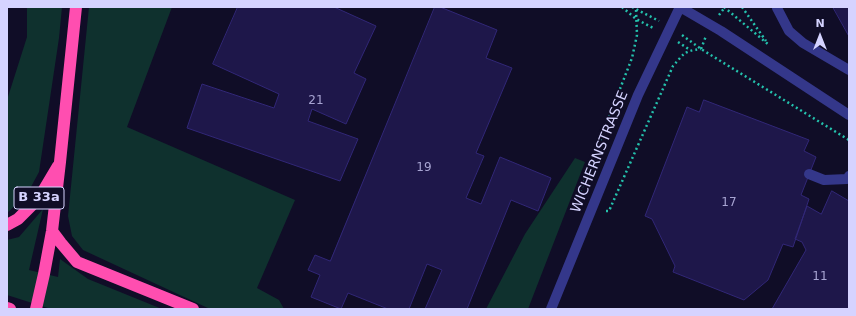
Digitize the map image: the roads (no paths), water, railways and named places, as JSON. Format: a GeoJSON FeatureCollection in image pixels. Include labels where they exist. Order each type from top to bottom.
{"type":"FeatureCollection","features":[{"type":"Feature","properties":{"kind":"highway"},"geometry":{"type":"LineString","coordinates":[[36,309],[52,231],[76,7]]}},
{"type":"Feature","properties":{"kind":"highway","name":"B 33a"},"geometry":{"type":"LineString","coordinates":[[7,225],[18,219],[39,198],[60,162]]}},
{"type":"Feature","properties":{"kind":"highway"},"geometry":{"type":"LineString","coordinates":[[52,231],[77,262],[193,309]]}},
{"type":"Feature","properties":{"kind":"street"},"geometry":{"type":"LineString","coordinates":[[680,7],[721,31],[849,115]]}},
{"type":"Feature","properties":{"kind":"street","name":"WICHERNSTRASSE"},"geometry":{"type":"LineString","coordinates":[[551,309],[638,95],[680,7]]}},
{"type":"Feature","properties":{"kind":"street"},"geometry":{"type":"LineString","coordinates":[[777,7],[789,31],[803,43],[849,70]]}},
{"type":"Feature","properties":{"kind":"street"},"geometry":{"type":"LineString","coordinates":[[810,174],[824,180],[848,177]]}}]}
